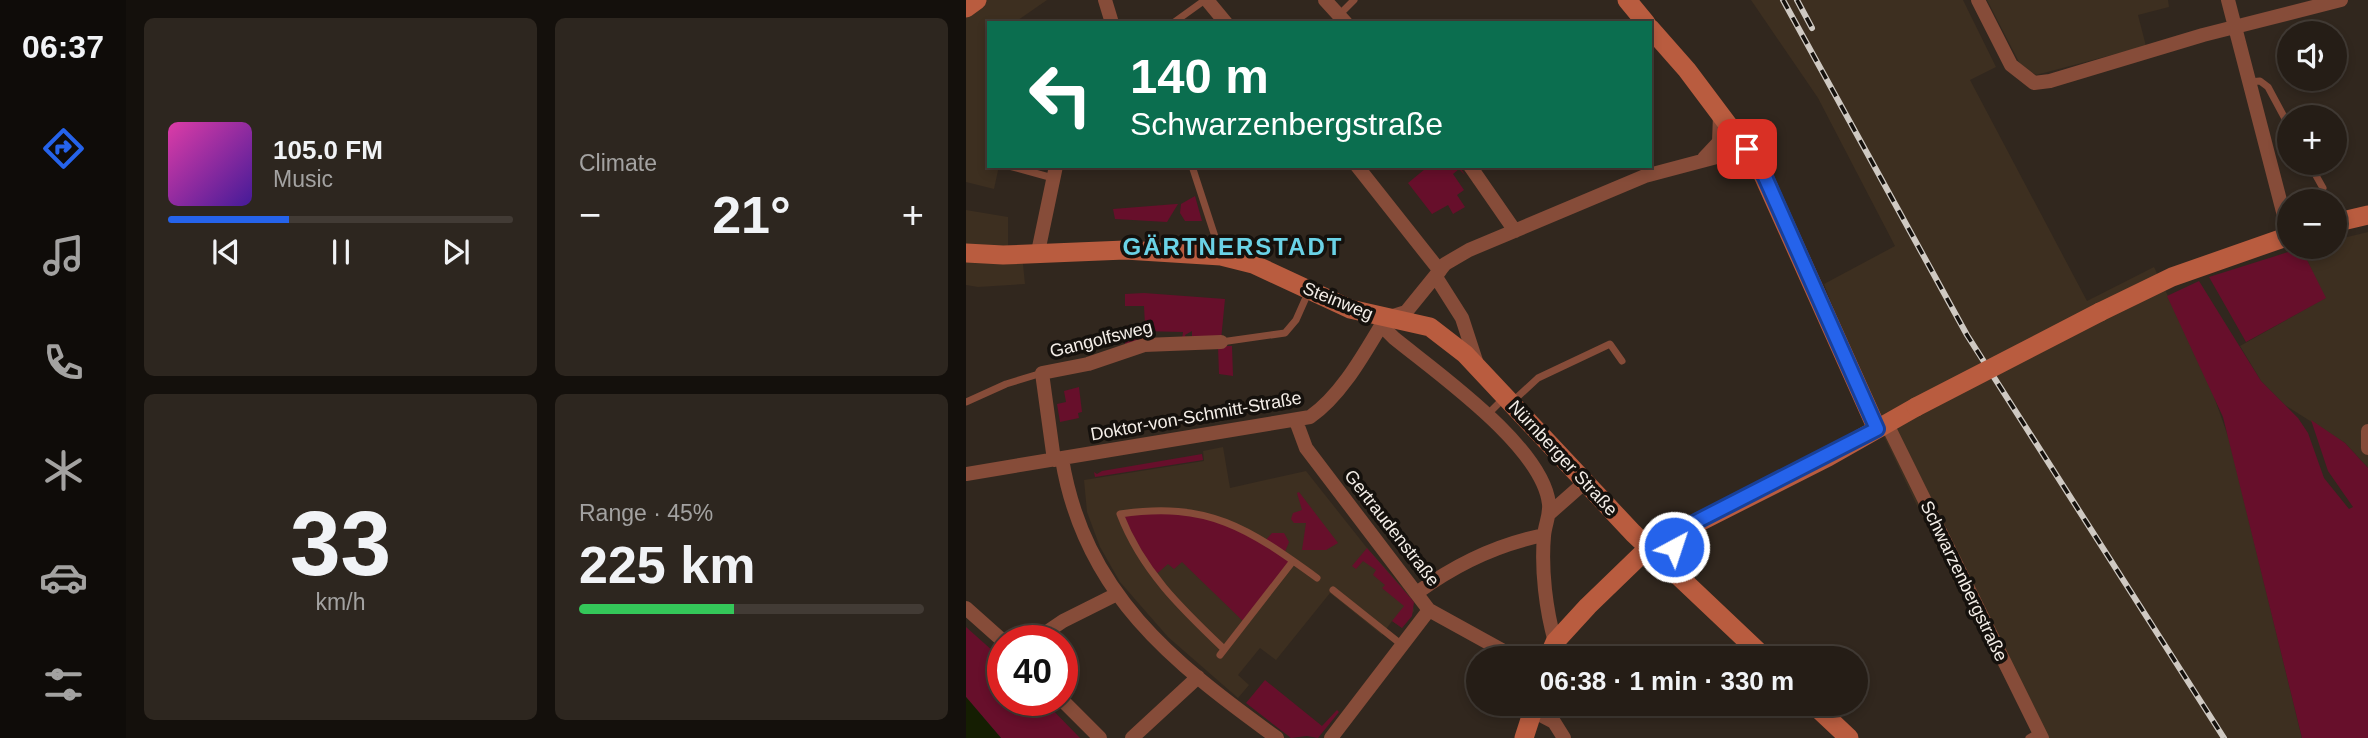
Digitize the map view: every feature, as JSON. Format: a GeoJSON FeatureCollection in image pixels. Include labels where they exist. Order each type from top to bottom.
{"type":"FeatureCollection","features":[{"type":"Feature","properties":{"kind":"street"},"geometry":{"type":"LineString","coordinates":[[966,8],[977,0]]}},
{"type":"Feature","properties":{"kind":"street"},"geometry":{"type":"LineString","coordinates":[[1105,0],[1111,21]]}},
{"type":"Feature","properties":{"kind":"street"},"geometry":{"type":"LineString","coordinates":[[1325,0],[1342,19]]}},
{"type":"Feature","properties":{"kind":"street"},"geometry":{"type":"LineString","coordinates":[[1627,0],[1644,21]]}},
{"type":"Feature","properties":{"kind":"street"},"geometry":{"type":"LineString","coordinates":[[1978,0],[2011,65],[2034,83],[2050,81],[2235,27],[2341,0]]}},
{"type":"Feature","properties":{"kind":"street"},"geometry":{"type":"LineString","coordinates":[[2228,0],[2277,189]]}},
{"type":"Feature","properties":{"kind":"street"},"geometry":{"type":"LineString","coordinates":[[1210,1],[1225,21]]}},
{"type":"Feature","properties":{"kind":"street","name":"Schwarzenbergstraße"},"geometry":{"type":"LineString","coordinates":[[1652,30],[1720,113],[1765,177],[1882,427],[2037,736]]}},
{"type":"Feature","properties":{"kind":"street"},"geometry":{"type":"LineString","coordinates":[[1703,159],[1719,142],[1720,113]]}},
{"type":"Feature","properties":{"kind":"street","name":"Steinweg"},"geometry":{"type":"LineString","coordinates":[[966,253],[1125,250],[1221,256],[1253,264],[1350,309],[1385,319],[1406,312],[1454,258],[1645,176],[1747,149]]}},
{"type":"Feature","properties":{"kind":"street","name":"Nürnberger Straße"},"geometry":{"type":"LineString","coordinates":[[1358,168],[1438,274],[1462,318],[1479,369]]}},
{"type":"Feature","properties":{"kind":"street"},"geometry":{"type":"LineString","coordinates":[[1471,168],[1515,231]]}},
{"type":"Feature","properties":{"kind":"street"},"geometry":{"type":"LineString","coordinates":[[1038,252],[1054,172]]}},
{"type":"Feature","properties":{"kind":"street"},"geometry":{"type":"LineString","coordinates":[[2347,220],[2368,215]]}},
{"type":"Feature","properties":{"kind":"street"},"geometry":{"type":"LineString","coordinates":[[1555,646],[1648,548],[1678,531],[2119,303],[2197,267],[2277,239]]}},
{"type":"Feature","properties":{"kind":"street"},"geometry":{"type":"LineString","coordinates":[[1385,319],[1385,329],[1487,415],[1534,466],[1543,482],[1550,513],[1544,535],[1551,646]]}},
{"type":"Feature","properties":{"kind":"street","name":"Nürnberger Straße"},"geometry":{"type":"LineString","coordinates":[[1385,319],[1430,327],[1479,369],[1648,548],[1752,646]]}},
{"type":"Feature","properties":{"kind":"street","name":"Doktor-von-Schmitt-Straße"},"geometry":{"type":"LineString","coordinates":[[966,474],[1296,421],[1320,410],[1385,319]]}},
{"type":"Feature","properties":{"kind":"street","name":"Gangolfsweg"},"geometry":{"type":"LineString","coordinates":[[1042,373],[1088,365],[1144,345],[1221,342]]}},
{"type":"Feature","properties":{"kind":"street"},"geometry":{"type":"LineString","coordinates":[[1042,373],[1058,459],[1079,528],[1115,595],[1147,631],[1198,677],[1277,738]]}},
{"type":"Feature","properties":{"kind":"street","name":"Gertraudenstraße"},"geometry":{"type":"LineString","coordinates":[[1296,421],[1306,448],[1418,592],[1429,610],[1494,646]]}},
{"type":"Feature","properties":{"kind":"street"},"geometry":{"type":"LineString","coordinates":[[2368,431],[2368,448]]}},
{"type":"Feature","properties":{"kind":"street"},"geometry":{"type":"LineString","coordinates":[[1550,513],[1584,483]]}},
{"type":"Feature","properties":{"kind":"street"},"geometry":{"type":"LineString","coordinates":[[1678,531],[1674,559],[1678,576]]}},
{"type":"Feature","properties":{"kind":"street"},"geometry":{"type":"LineString","coordinates":[[1418,592],[1437,579],[1497,549],[1544,535]]}},
{"type":"Feature","properties":{"kind":"street"},"geometry":{"type":"LineString","coordinates":[[1057,625],[1115,595]]}},
{"type":"Feature","properties":{"kind":"street"},"geometry":{"type":"LineString","coordinates":[[966,608],[987,626]]}},
{"type":"Feature","properties":{"kind":"street"},"geometry":{"type":"LineString","coordinates":[[1331,738],[1429,610]]}},
{"type":"Feature","properties":{"kind":"street"},"geometry":{"type":"LineString","coordinates":[[1132,738],[1198,677]]}},
{"type":"Feature","properties":{"kind":"street"},"geometry":{"type":"LineString","coordinates":[[1078,716],[1100,738]]}},
{"type":"Feature","properties":{"kind":"street"},"geometry":{"type":"LineString","coordinates":[[1524,738],[1531,716]]}},
{"type":"Feature","properties":{"kind":"street"},"geometry":{"type":"LineString","coordinates":[[1546,716],[1554,722],[1564,738]]}},
{"type":"Feature","properties":{"kind":"street"},"geometry":{"type":"LineString","coordinates":[[1826,716],[1849,738]]}},
{"type":"Feature","properties":{"kind":"lane"},"geometry":{"type":"LineString","coordinates":[[1342,19],[1354,0]]}},
{"type":"Feature","properties":{"kind":"lane"},"geometry":{"type":"LineString","coordinates":[[1176,21],[1210,1]]}},
{"type":"Feature","properties":{"kind":"lane"},"geometry":{"type":"LineString","coordinates":[[2249,82],[2260,81],[2268,87],[2278,105]]}},
{"type":"Feature","properties":{"kind":"lane"},"geometry":{"type":"LineString","coordinates":[[1024,168],[1054,172]]}},
{"type":"Feature","properties":{"kind":"lane"},"geometry":{"type":"LineString","coordinates":[[1193,168],[1221,256]]}},
{"type":"Feature","properties":{"kind":"lane"},"geometry":{"type":"LineString","coordinates":[[2316,175],[2323,188]]}},
{"type":"Feature","properties":{"kind":"lane","name":"Gangolfsweg"},"geometry":{"type":"LineString","coordinates":[[1221,342],[1285,333],[1296,320],[1309,290]]}},
{"type":"Feature","properties":{"kind":"lane"},"geometry":{"type":"LineString","coordinates":[[1487,415],[1538,378],[1610,344],[1622,361]]}},
{"type":"Feature","properties":{"kind":"lane","name":"Gangolfsweg"},"geometry":{"type":"LineString","coordinates":[[966,402],[1006,384],[1042,373]]}},
{"type":"Feature","properties":{"kind":"lane"},"geometry":{"type":"LineString","coordinates":[[1293,561],[1222,652],[1153,577],[1136,552],[1120,514],[1159,508],[1226,521],[1265,541],[1317,578]]}},
{"type":"Feature","properties":{"kind":"lane"},"geometry":{"type":"LineString","coordinates":[[1333,590],[1402,645]]}},
{"type":"Feature","properties":{"kind":"shaded area"},"geometry":{"type":"Polygon","coordinates":[[[966,0],[1047,0],[1017,21],[987,21],[987,168],[999,168],[994,189],[966,182],[966,0]]]}},
{"type":"Feature","properties":{"kind":"shaded area"},"geometry":{"type":"Polygon","coordinates":[[[1751,0],[1963,0],[1996,67],[1970,80],[2087,301],[2154,267],[2207,377],[2229,439],[2302,738],[2031,738],[2035,734],[1953,581],[1879,426],[1824,284],[1895,246],[1818,98],[1751,0]]]}},
{"type":"Feature","properties":{"kind":"shaded area"},"geometry":{"type":"Polygon","coordinates":[[[1987,0],[2168,0],[2169,7],[2138,15],[2146,46],[2036,75],[2020,64],[1987,0]]]}},
{"type":"Feature","properties":{"kind":"shaded area"},"geometry":{"type":"Polygon","coordinates":[[[1460,168],[1465,175],[1459,169],[1453,174],[1464,190],[1457,195],[1465,207],[1453,214],[1448,205],[1432,214],[1408,183],[1425,169],[1460,168]]]}},
{"type":"Feature","properties":{"kind":"shaded area"},"geometry":{"type":"Polygon","coordinates":[[[1195,196],[1202,221],[1185,221],[1180,213],[1181,204],[1195,196]]]}},
{"type":"Feature","properties":{"kind":"shaded area"},"geometry":{"type":"Polygon","coordinates":[[[1178,204],[1167,222],[1115,219],[1113,209],[1178,204]]]}},
{"type":"Feature","properties":{"kind":"shaded area"},"geometry":{"type":"Polygon","coordinates":[[[966,210],[1008,217],[1008,253],[1022,254],[1025,284],[978,287],[966,285],[966,210]]]}},
{"type":"Feature","properties":{"kind":"shaded area"},"geometry":{"type":"Polygon","coordinates":[[[2368,232],[2368,468],[2345,443],[2285,405],[2261,381],[2240,346],[2325,298],[2306,259],[2347,259],[2347,237],[2368,232]]]}},
{"type":"Feature","properties":{"kind":"shaded area"},"geometry":{"type":"Polygon","coordinates":[[[2277,256],[2277,259],[2306,259],[2326,298],[2246,342],[2209,277],[2277,256]]]}},
{"type":"Feature","properties":{"kind":"shaded area"},"geometry":{"type":"Polygon","coordinates":[[[2199,281],[2261,381],[2298,418],[2308,433],[2324,478],[2349,509],[2353,507],[2328,471],[2311,420],[2345,443],[2368,468],[2368,738],[2302,738],[2223,417],[2167,296],[2199,281]]]}},
{"type":"Feature","properties":{"kind":"shaded area"},"geometry":{"type":"Polygon","coordinates":[[[1125,294],[1225,299],[1221,340],[1192,340],[1192,331],[1185,335],[1187,340],[1182,339],[1183,332],[1140,331],[1139,343],[1125,348],[1125,326],[1145,325],[1144,306],[1125,306],[1125,294]]]}},
{"type":"Feature","properties":{"kind":"shaded area"},"geometry":{"type":"Polygon","coordinates":[[[1218,346],[1232,346],[1233,376],[1219,374],[1218,346]]]}},
{"type":"Feature","properties":{"kind":"shaded area"},"geometry":{"type":"Polygon","coordinates":[[[1079,387],[1082,412],[1078,413],[1079,418],[1060,422],[1057,404],[1066,402],[1064,391],[1079,387]]]}},
{"type":"Feature","properties":{"kind":"shaded area"},"geometry":{"type":"Polygon","coordinates":[[[1223,447],[1230,488],[1306,471],[1367,548],[1411,597],[1414,611],[1402,628],[1392,621],[1382,635],[1330,593],[1276,660],[1260,648],[1238,675],[1249,685],[1238,698],[1168,637],[1120,582],[1100,547],[1087,512],[1084,480],[1204,461],[1203,451],[1223,447]]]}},
{"type":"Feature","properties":{"kind":"shaded area"},"geometry":{"type":"Polygon","coordinates":[[[1202,454],[1203,460],[1095,477],[1094,472],[1097,474],[1202,454]]]}},
{"type":"Feature","properties":{"kind":"shaded area"},"geometry":{"type":"Polygon","coordinates":[[[1299,492],[1338,543],[1326,550],[1302,550],[1306,523],[1294,523],[1291,519],[1293,513],[1302,510],[1297,493],[1299,492]]]}},
{"type":"Feature","properties":{"kind":"shaded area"},"geometry":{"type":"Polygon","coordinates":[[[1159,508],[1203,515],[1265,541],[1272,533],[1284,533],[1289,542],[1284,554],[1293,561],[1245,623],[1182,562],[1174,569],[1168,564],[1153,577],[1120,514],[1159,508]]]}},
{"type":"Feature","properties":{"kind":"shaded area"},"geometry":{"type":"Polygon","coordinates":[[[1367,548],[1414,602],[1412,616],[1402,628],[1392,621],[1404,606],[1382,588],[1385,585],[1373,575],[1376,570],[1363,561],[1356,569],[1352,566],[1367,548]]]}},
{"type":"Feature","properties":{"kind":"shaded area"},"geometry":{"type":"Polygon","coordinates":[[[966,627],[987,646],[987,716],[1059,716],[1080,738],[1001,738],[966,697],[966,627]]]}},
{"type":"Feature","properties":{"kind":"shaded area"},"geometry":{"type":"Polygon","coordinates":[[[1265,680],[1322,726],[1337,710],[1339,712],[1318,738],[1291,738],[1246,703],[1265,680]]]}},
{"type":"Feature","properties":{"kind":"shaded area"},"geometry":{"type":"Polygon","coordinates":[[[966,697],[1001,738],[966,738],[966,697]]]}},
{"type":"Feature","properties":{"kind":"railway"},"geometry":{"type":"LineString","coordinates":[[1783,0],[1967,335],[2224,738]]}},
{"type":"Feature","properties":{"kind":"railway"},"geometry":{"type":"LineString","coordinates":[[1797,0],[1812,28]]}},
{"type":"Feature","properties":{"kind":"district","name":"GÄRTNERSTADT"},"geometry":{"type":"Point","coordinates":[1233,247]}},
{"type":"Feature","properties":{"kind":"route"},"geometry":{"type":"LineString","coordinates":[[1674,547],[1678,531],[1828,457],[1877,429],[1765,177],[1747,149]]}}]}
